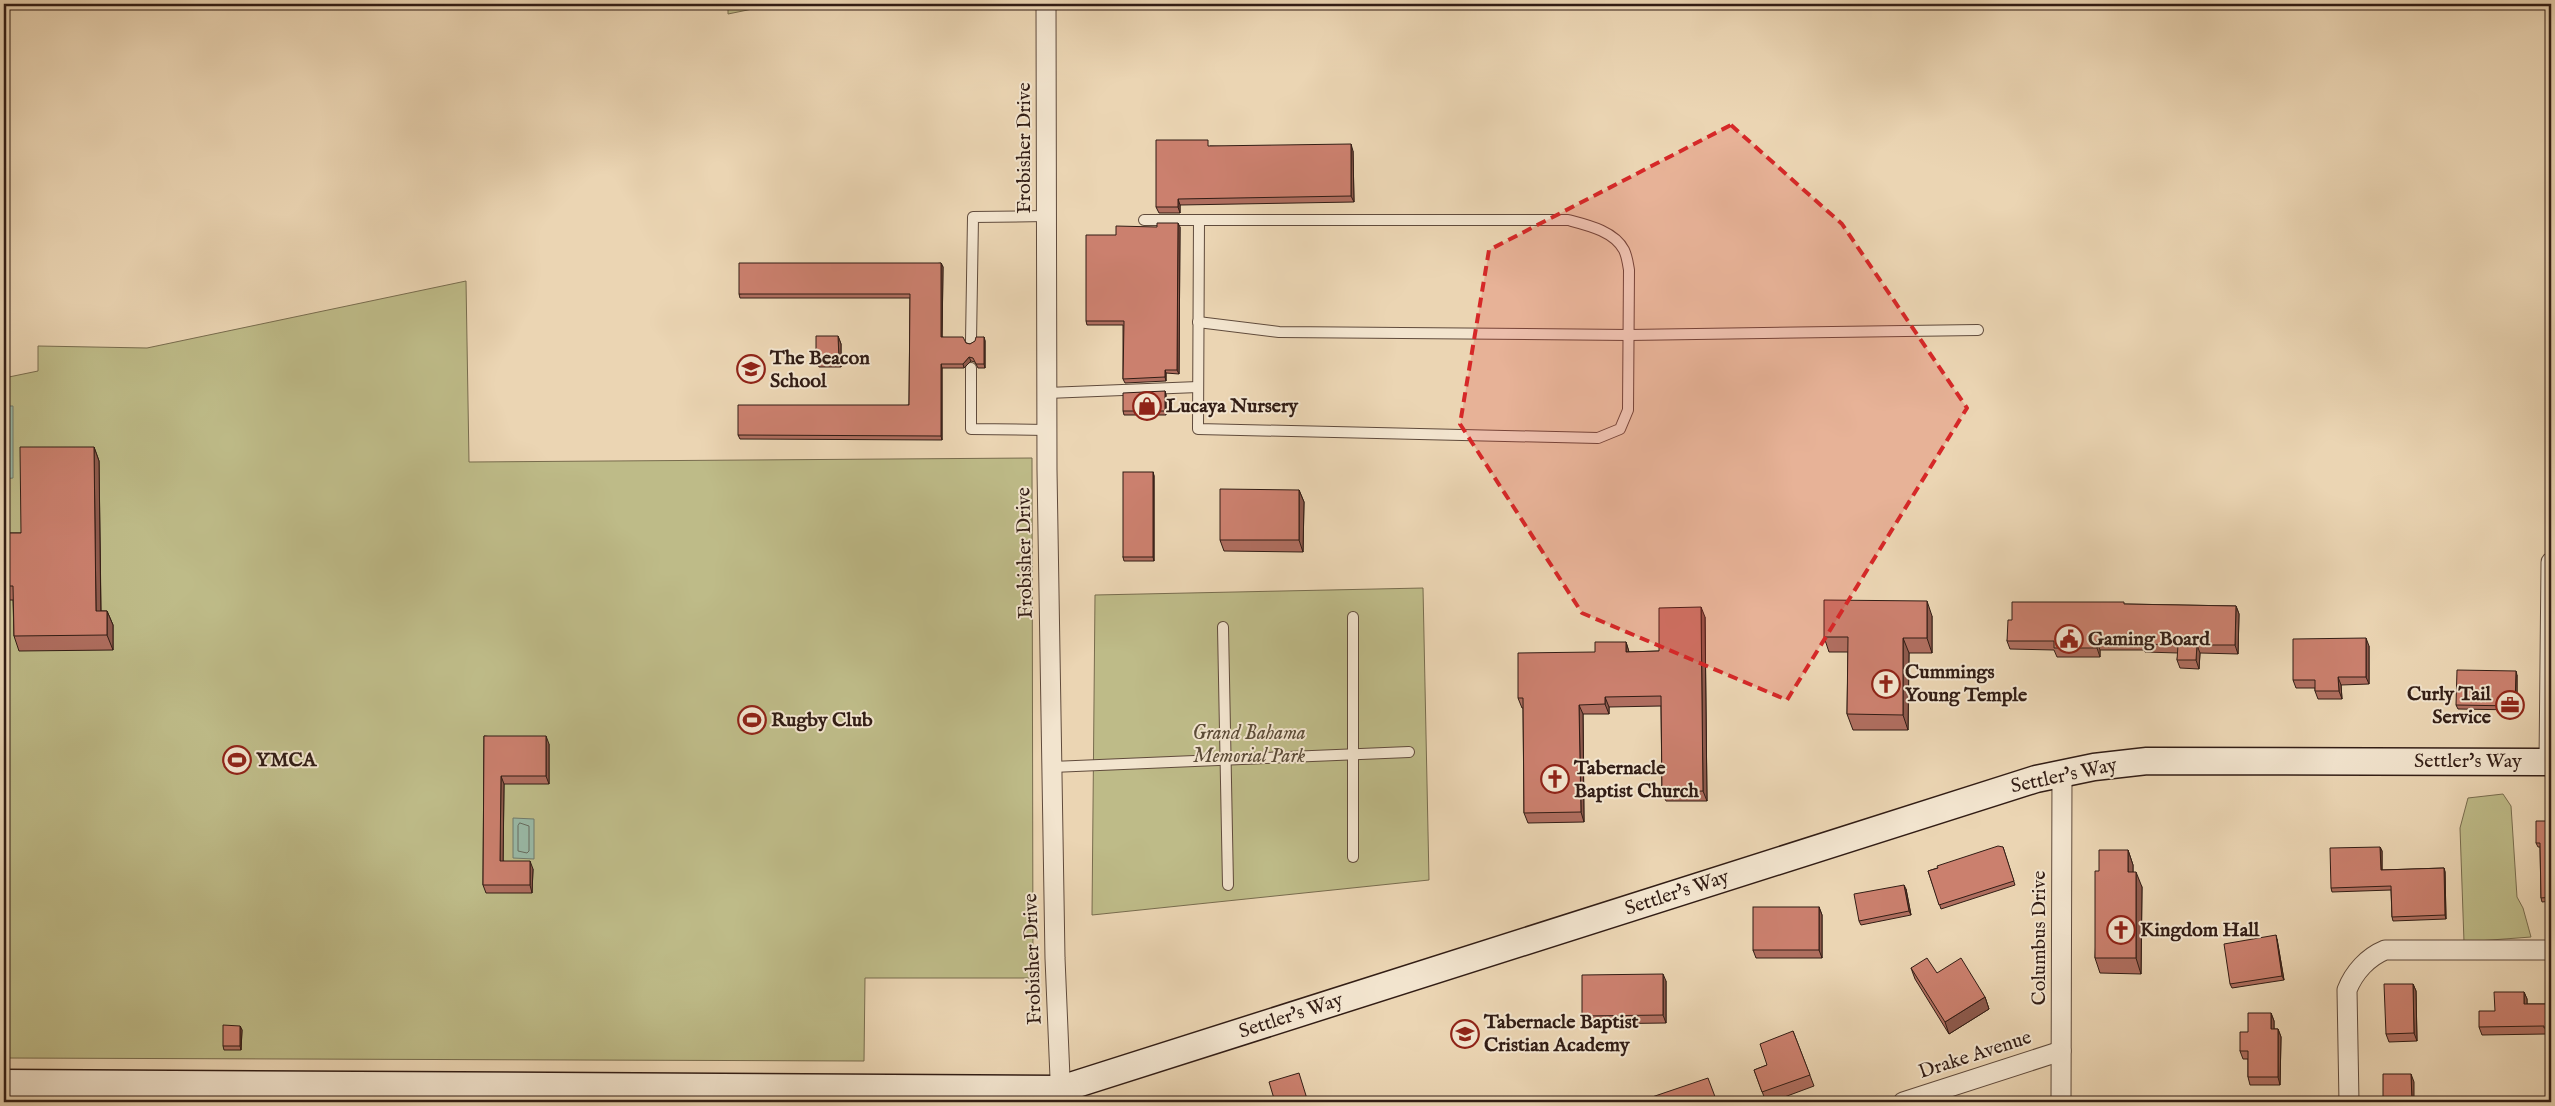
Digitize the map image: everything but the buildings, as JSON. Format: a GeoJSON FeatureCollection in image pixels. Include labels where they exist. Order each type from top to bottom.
{"type":"FeatureCollection","features":[{"type":"Feature","properties":{"kind":"main road","name":"Settler's Way"},"geometry":{"type":"LineString","coordinates":[[4,1083],[1061,1096],[1961,801],[2062,774],[2127,762],[2197,759],[2550,762]]}},
{"type":"Feature","properties":{"kind":"street","name":"Frobisher Drive"},"geometry":{"type":"LineString","coordinates":[[1046,4],[1046,430],[1055,958],[1061,1096]]}},
{"type":"Feature","properties":{"kind":"street"},"geometry":{"type":"LineString","coordinates":[[2550,762],[2551,562]]}},
{"type":"Feature","properties":{"kind":"street","name":"Columbus Drive"},"geometry":{"type":"LineString","coordinates":[[2061,1102],[2062,774]]}},
{"type":"Feature","properties":{"kind":"street"},"geometry":{"type":"LineString","coordinates":[[2349,1102],[2348,990],[2351,980],[2374,955],[2385,950],[2551,950]]}},
{"type":"Feature","properties":{"kind":"street","name":"Drake Avenue"},"geometry":{"type":"LineString","coordinates":[[1903,1102],[2061,1051]]}},
{"type":"Feature","properties":{"kind":"lane"},"geometry":{"type":"LineString","coordinates":[[971,341],[972,217],[1046,216]]}},
{"type":"Feature","properties":{"kind":"lane"},"geometry":{"type":"LineString","coordinates":[[1144,220],[1199,220],[1568,220],[1589,225],[1609,236],[1624,250],[1630,270],[1628,410],[1620,429],[1598,438],[1198,429],[1199,220]]}},
{"type":"Feature","properties":{"kind":"lane"},"geometry":{"type":"LineString","coordinates":[[1198,322],[1279,332],[1629,335],[1978,330]]}},
{"type":"Feature","properties":{"kind":"lane"},"geometry":{"type":"LineString","coordinates":[[971,368],[971,429],[1046,430]]}},
{"type":"Feature","properties":{"kind":"lane"},"geometry":{"type":"LineString","coordinates":[[1046,393],[1198,387]]}},
{"type":"Feature","properties":{"kind":"lane"},"geometry":{"type":"LineString","coordinates":[[1353,617],[1353,857]]}},
{"type":"Feature","properties":{"kind":"lane"},"geometry":{"type":"LineString","coordinates":[[1224,627],[1228,885]]}},
{"type":"Feature","properties":{"kind":"lane"},"geometry":{"type":"LineString","coordinates":[[1052,767],[1409,752]]}},
{"type":"Feature","properties":{"kind":"highlighted area"},"geometry":{"type":"Polygon","coordinates":[[[1731,125],[1842,224],[1967,408],[1787,700],[1582,613],[1460,424],[1489,250],[1731,125]]]}},
{"type":"Feature","properties":{"kind":"green space"},"geometry":{"type":"Polygon","coordinates":[[[728,4],[777,4],[728,14],[728,4]]]}},
{"type":"Feature","properties":{"kind":"green space"},"geometry":{"type":"Polygon","coordinates":[[[466,281],[469,462],[1032,458],[1033,978],[865,978],[864,1061],[4,1058],[4,378],[38,371],[38,346],[147,348],[466,281]]]}},
{"type":"Feature","properties":{"kind":"green space","name":"Grand Bahama Memorial Park"},"geometry":{"type":"Polygon","coordinates":[[[1423,588],[1429,880],[1092,915],[1095,595],[1423,588]]]}},
{"type":"Feature","properties":{"kind":"green space"},"geometry":{"type":"Polygon","coordinates":[[[2503,794],[2511,806],[2517,897],[2523,908],[2531,937],[2464,942],[2460,828],[2468,798],[2503,794]]]}},
{"type":"Feature","properties":{"kind":"water"},"geometry":{"type":"Polygon","coordinates":[[[4,406],[13,406],[13,478],[4,479],[4,406]]]}},
{"type":"Feature","properties":{"kind":"water"},"geometry":{"type":"Polygon","coordinates":[[[513,818],[534,819],[534,859],[513,858],[513,818]]]}},
{"type":"Feature","properties":{"kind":"place","name":"The Beacon School"},"geometry":{"type":"Point","coordinates":[751,369]}},
{"type":"Feature","properties":{"kind":"place","name":"Lucaya Nursery"},"geometry":{"type":"Point","coordinates":[1147,406]}},
{"type":"Feature","properties":{"kind":"place","name":"Gaming Board"},"geometry":{"type":"Point","coordinates":[2069,639]}},
{"type":"Feature","properties":{"kind":"place","name":"Cummings Young Temple"},"geometry":{"type":"Point","coordinates":[1886,684]}},
{"type":"Feature","properties":{"kind":"place","name":"Curly Tail Service"},"geometry":{"type":"Point","coordinates":[2510,705]}},
{"type":"Feature","properties":{"kind":"place","name":"Rugby Club"},"geometry":{"type":"Point","coordinates":[752,720]}},
{"type":"Feature","properties":{"kind":"place","name":"YMCA"},"geometry":{"type":"Point","coordinates":[237,760]}},
{"type":"Feature","properties":{"kind":"place","name":"Tabernacle Baptist Church"},"geometry":{"type":"Point","coordinates":[1555,779]}},
{"type":"Feature","properties":{"kind":"place","name":"Kingdom Hall"},"geometry":{"type":"Point","coordinates":[2121,930]}},
{"type":"Feature","properties":{"kind":"place","name":"Tabernacle Baptist Cristian Academy"},"geometry":{"type":"Point","coordinates":[1465,1034]}}]}
